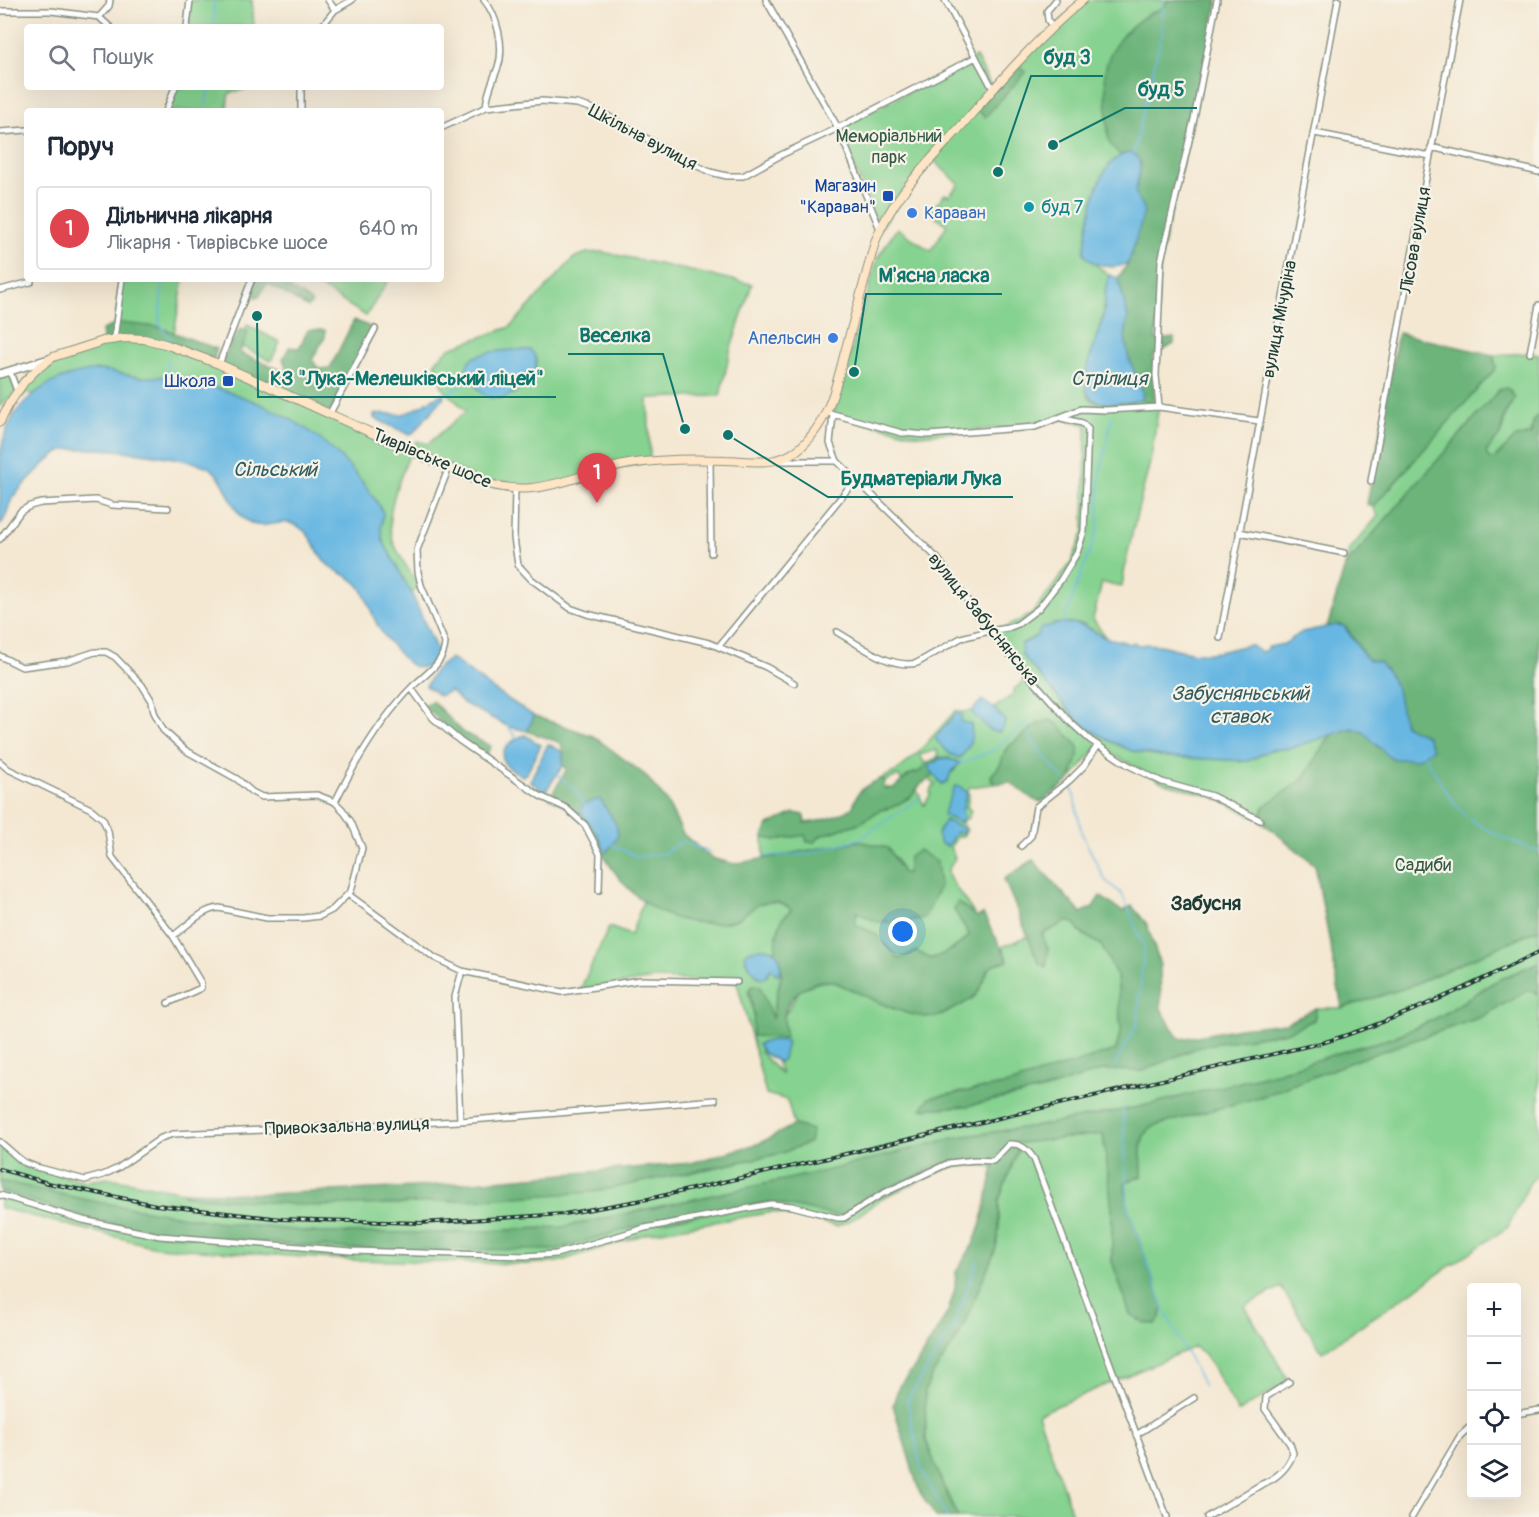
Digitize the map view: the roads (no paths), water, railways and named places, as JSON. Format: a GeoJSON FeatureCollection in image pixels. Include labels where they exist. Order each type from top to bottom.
{"type":"FeatureCollection","features":[{"type":"Feature","properties":{"kind":"main road","name":"Тиврівське шосе"},"geometry":{"type":"LineString","coordinates":[[0,422],[17,391],[37,369],[53,357],[114,339],[133,338],[154,341],[219,364],[483,482],[515,489],[542,487],[633,463],[775,460],[804,445],[829,414],[880,229],[892,208],[911,182],[993,89],[1052,26],[1083,0]]}},
{"type":"Feature","properties":{"kind":"street"},"geometry":{"type":"LineString","coordinates":[[99,17],[109,6],[110,0]]}},
{"type":"Feature","properties":{"kind":"street"},"geometry":{"type":"LineString","coordinates":[[187,24],[190,0]]}},
{"type":"Feature","properties":{"kind":"street"},"geometry":{"type":"LineString","coordinates":[[328,0],[335,10]]}},
{"type":"Feature","properties":{"kind":"street"},"geometry":{"type":"LineString","coordinates":[[323,24],[335,10],[352,0]]}},
{"type":"Feature","properties":{"kind":"street"},"geometry":{"type":"LineString","coordinates":[[484,0],[496,17],[500,52],[499,64],[487,92],[486,107]]}},
{"type":"Feature","properties":{"kind":"street"},"geometry":{"type":"LineString","coordinates":[[766,0],[838,128],[880,229]]}},
{"type":"Feature","properties":{"kind":"street"},"geometry":{"type":"LineString","coordinates":[[945,0],[993,89]]}},
{"type":"Feature","properties":{"kind":"street"},"geometry":{"type":"LineString","coordinates":[[1052,26],[1048,20],[1047,11],[1056,0]]}},
{"type":"Feature","properties":{"kind":"street"},"geometry":{"type":"LineString","coordinates":[[1159,406],[1156,375],[1161,261],[1194,119],[1217,0]]}},
{"type":"Feature","properties":{"kind":"street","name":"вулиця Мічуріна"},"geometry":{"type":"LineString","coordinates":[[1220,638],[1338,0]]}},
{"type":"Feature","properties":{"kind":"street","name":"Лісова вулиця"},"geometry":{"type":"LineString","coordinates":[[1371,481],[1460,0]]}},
{"type":"Feature","properties":{"kind":"street"},"geometry":{"type":"LineString","coordinates":[[0,11],[51,11],[99,17],[107,24]]}},
{"type":"Feature","properties":{"kind":"street","name":"Шкільна вулиця"},"geometry":{"type":"LineString","coordinates":[[444,127],[486,107],[542,101],[577,104],[606,115],[676,156],[710,172],[743,177],[781,154],[838,128],[976,57]]}},
{"type":"Feature","properties":{"kind":"street"},"geometry":{"type":"LineString","coordinates":[[167,108],[174,90]]}},
{"type":"Feature","properties":{"kind":"street"},"geometry":{"type":"LineString","coordinates":[[301,90],[301,108]]}},
{"type":"Feature","properties":{"kind":"street"},"geometry":{"type":"LineString","coordinates":[[0,132],[24,130]]}},
{"type":"Feature","properties":{"kind":"street"},"geometry":{"type":"LineString","coordinates":[[1315,133],[1430,156]]}},
{"type":"Feature","properties":{"kind":"street"},"geometry":{"type":"LineString","coordinates":[[1431,147],[1539,172]]}},
{"type":"Feature","properties":{"kind":"street"},"geometry":{"type":"LineString","coordinates":[[0,290],[31,282]]}},
{"type":"Feature","properties":{"kind":"street"},"geometry":{"type":"LineString","coordinates":[[114,339],[122,282]]}},
{"type":"Feature","properties":{"kind":"street"},"geometry":{"type":"LineString","coordinates":[[219,364],[251,282]]}},
{"type":"Feature","properties":{"kind":"street"},"geometry":{"type":"LineString","coordinates":[[1530,353],[1539,305]]}},
{"type":"Feature","properties":{"kind":"street"},"geometry":{"type":"LineString","coordinates":[[330,413],[375,329]]}},
{"type":"Feature","properties":{"kind":"street"},"geometry":{"type":"LineString","coordinates":[[0,374],[53,357]]}},
{"type":"Feature","properties":{"kind":"street"},"geometry":{"type":"LineString","coordinates":[[10,372],[17,391]]}},
{"type":"Feature","properties":{"kind":"street"},"geometry":{"type":"LineString","coordinates":[[775,460],[837,461],[830,443],[829,414],[902,433],[928,435],[1035,427],[1080,409],[1106,410],[1159,406],[1259,421]]}},
{"type":"Feature","properties":{"kind":"street"},"geometry":{"type":"LineString","coordinates":[[837,632],[881,657],[904,665],[917,663],[961,638],[1014,626],[1039,608],[1066,572],[1081,542],[1086,514],[1089,433],[1086,425],[1061,418]]}},
{"type":"Feature","properties":{"kind":"street"},"geometry":{"type":"LineString","coordinates":[[710,460],[711,553]]}},
{"type":"Feature","properties":{"kind":"street","name":"вулиця Забуснянська"},"geometry":{"type":"LineString","coordinates":[[837,461],[938,559],[989,631],[1070,722],[1098,746],[1128,765],[1162,782],[1212,796],[1260,820]]}},
{"type":"Feature","properties":{"kind":"street"},"geometry":{"type":"LineString","coordinates":[[335,802],[372,737],[411,688],[442,659],[445,652],[445,643],[421,585],[417,550],[449,467]]}},
{"type":"Feature","properties":{"kind":"street"},"geometry":{"type":"LineString","coordinates":[[719,646],[856,479]]}},
{"type":"Feature","properties":{"kind":"street"},"geometry":{"type":"LineString","coordinates":[[515,489],[516,560],[531,579],[576,611],[719,646],[766,667],[794,683]]}},
{"type":"Feature","properties":{"kind":"street"},"geometry":{"type":"LineString","coordinates":[[0,539],[21,511],[40,503],[96,500],[112,505],[168,508]]}},
{"type":"Feature","properties":{"kind":"street"},"geometry":{"type":"LineString","coordinates":[[1239,532],[1344,553]]}},
{"type":"Feature","properties":{"kind":"street"},"geometry":{"type":"LineString","coordinates":[[0,656],[22,667],[67,661],[95,652],[106,652],[115,657],[142,685],[152,702],[163,730],[185,750],[237,779],[262,797],[317,795],[335,802],[351,822],[362,848],[349,895],[332,910],[320,916],[267,918],[213,908],[173,936]]}},
{"type":"Feature","properties":{"kind":"street"},"geometry":{"type":"LineString","coordinates":[[411,688],[433,718],[460,741],[540,796],[576,815],[593,838],[600,854],[598,890]]}},
{"type":"Feature","properties":{"kind":"street"},"geometry":{"type":"LineString","coordinates":[[1021,846],[1031,836],[1036,807],[1070,780],[1084,766],[1098,746]]}},
{"type":"Feature","properties":{"kind":"street"},"geometry":{"type":"LineString","coordinates":[[0,762],[8,769],[91,809],[103,819],[108,831],[112,857],[173,936],[201,983],[201,988],[168,1003]]}},
{"type":"Feature","properties":{"kind":"street"},"geometry":{"type":"LineString","coordinates":[[349,895],[435,958],[462,971],[562,992],[640,980],[737,982]]}},
{"type":"Feature","properties":{"kind":"street"},"geometry":{"type":"LineString","coordinates":[[460,1121],[455,996],[462,971]]}},
{"type":"Feature","properties":{"kind":"street","name":"Привокзальна вулиця"},"geometry":{"type":"LineString","coordinates":[[0,1142],[23,1162],[85,1180],[111,1172],[161,1138],[173,1134],[460,1121],[715,1100]]}},
{"type":"Feature","properties":{"kind":"street"},"geometry":{"type":"LineString","coordinates":[[0,1195],[83,1220],[160,1236],[351,1251],[525,1256],[556,1254],[645,1228],[771,1204],[792,1206],[844,1218],[882,1194],[949,1163],[975,1160],[989,1162],[997,1158],[1005,1147],[1015,1143],[1025,1147],[1034,1159],[1167,1517]]}},
{"type":"Feature","properties":{"kind":"street"},"geometry":{"type":"LineString","coordinates":[[1208,1517],[1262,1484],[1272,1481],[1291,1462],[1293,1453],[1290,1444],[1265,1410],[1266,1397],[1289,1382]]}},
{"type":"Feature","properties":{"kind":"street"},"geometry":{"type":"LineString","coordinates":[[1136,1435],[1194,1398]]}},
{"type":"Feature","properties":{"kind":"street"},"geometry":{"type":"LineString","coordinates":[[1521,1413],[1539,1410]]}},
{"type":"Feature","properties":{"kind":"street"},"geometry":{"type":"LineString","coordinates":[[1412,1517],[1460,1436],[1467,1430]]}},
{"type":"Feature","properties":{"kind":"water"},"geometry":{"type":"Polygon","coordinates":[[[1130,153],[1137,157],[1140,163],[1136,192],[1144,212],[1129,262],[1118,266],[1104,266],[1092,261],[1084,253],[1091,210],[1095,194],[1108,166],[1118,157],[1130,153]]]}},
{"type":"Feature","properties":{"kind":"water","name":"Стрілиця"},"geometry":{"type":"Polygon","coordinates":[[[1109,275],[1118,278],[1128,317],[1125,337],[1128,356],[1143,393],[1141,400],[1098,402],[1089,395],[1086,385],[1087,372],[1103,315],[1109,275]]]}},
{"type":"Feature","properties":{"kind":"water"},"geometry":{"type":"Polygon","coordinates":[[[530,350],[535,358],[535,367],[531,377],[523,386],[502,398],[492,398],[482,393],[466,370],[470,360],[478,356],[501,351],[530,350]]]}},
{"type":"Feature","properties":{"kind":"water","name":"Сільський"},"geometry":{"type":"Polygon","coordinates":[[[99,370],[140,377],[182,378],[242,396],[288,418],[328,446],[363,483],[383,513],[381,528],[383,541],[412,594],[437,651],[433,663],[423,668],[417,667],[401,657],[380,629],[359,585],[326,563],[303,530],[289,523],[263,526],[251,523],[238,512],[217,475],[200,464],[135,452],[70,449],[59,452],[14,496],[0,525],[0,460],[3,440],[19,408],[46,386],[62,378],[99,370]]]}},
{"type":"Feature","properties":{"kind":"water"},"geometry":{"type":"Polygon","coordinates":[[[442,394],[444,397],[413,433],[408,434],[374,418],[377,414],[408,412],[442,394]]]}},
{"type":"Feature","properties":{"kind":"water","name":"Забусняньський ставок"},"geometry":{"type":"Polygon","coordinates":[[[1062,623],[1081,625],[1104,637],[1128,644],[1134,642],[1138,645],[1155,644],[1206,653],[1250,645],[1261,652],[1269,647],[1284,644],[1302,632],[1336,625],[1344,626],[1365,657],[1379,662],[1387,671],[1397,689],[1404,725],[1427,736],[1432,749],[1417,759],[1394,759],[1363,732],[1352,728],[1292,748],[1270,750],[1248,761],[1168,757],[1132,751],[1084,726],[1022,655],[1021,645],[1038,635],[1041,628],[1062,623]]]}},
{"type":"Feature","properties":{"kind":"water"},"geometry":{"type":"Polygon","coordinates":[[[451,658],[534,716],[527,731],[509,727],[463,703],[450,691],[440,696],[426,686],[435,670],[451,658]]]}},
{"type":"Feature","properties":{"kind":"water"},"geometry":{"type":"Polygon","coordinates":[[[982,700],[994,708],[1005,721],[1004,727],[999,732],[991,731],[973,714],[972,711],[982,700]]]}},
{"type":"Feature","properties":{"kind":"water"},"geometry":{"type":"Polygon","coordinates":[[[956,713],[962,715],[961,722],[971,724],[972,729],[970,743],[960,758],[950,754],[936,740],[956,713]]]}},
{"type":"Feature","properties":{"kind":"water"},"geometry":{"type":"Polygon","coordinates":[[[525,735],[541,745],[527,773],[522,776],[505,764],[503,754],[512,742],[525,735]]]}},
{"type":"Feature","properties":{"kind":"water"},"geometry":{"type":"Polygon","coordinates":[[[548,744],[563,752],[563,766],[545,792],[530,781],[548,744]]]}},
{"type":"Feature","properties":{"kind":"water"},"geometry":{"type":"Polygon","coordinates":[[[941,758],[960,763],[950,774],[948,781],[942,784],[928,767],[941,758]]]}},
{"type":"Feature","properties":{"kind":"water"},"geometry":{"type":"Polygon","coordinates":[[[955,786],[967,792],[962,811],[964,817],[960,823],[943,815],[955,786]]]}},
{"type":"Feature","properties":{"kind":"water"},"geometry":{"type":"Polygon","coordinates":[[[600,799],[616,824],[618,836],[607,852],[598,835],[580,811],[584,804],[600,799]]]}},
{"type":"Feature","properties":{"kind":"water"},"geometry":{"type":"Polygon","coordinates":[[[945,820],[964,829],[963,833],[956,832],[947,846],[941,844],[937,835],[945,820]]]}},
{"type":"Feature","properties":{"kind":"water"},"geometry":{"type":"Polygon","coordinates":[[[760,948],[771,949],[778,955],[781,963],[779,974],[771,968],[766,977],[761,978],[751,968],[745,955],[749,951],[760,948]]]}},
{"type":"Feature","properties":{"kind":"water"},"geometry":{"type":"Polygon","coordinates":[[[771,1040],[787,1041],[783,1059],[779,1062],[763,1053],[758,1044],[771,1040]]]}},
{"type":"Feature","properties":{"kind":"waterway"},"geometry":{"type":"LineString","coordinates":[[214,0],[214,24]]}},
{"type":"Feature","properties":{"kind":"waterway"},"geometry":{"type":"LineString","coordinates":[[1133,155],[1162,33],[1163,0]]}},
{"type":"Feature","properties":{"kind":"waterway"},"geometry":{"type":"LineString","coordinates":[[206,104],[208,90]]}},
{"type":"Feature","properties":{"kind":"waterway"},"geometry":{"type":"LineString","coordinates":[[163,282],[159,323],[171,340]]}},
{"type":"Feature","properties":{"kind":"waterway"},"geometry":{"type":"LineString","coordinates":[[167,360],[168,377]]}},
{"type":"Feature","properties":{"kind":"waterway"},"geometry":{"type":"LineString","coordinates":[[444,395],[464,384]]}},
{"type":"Feature","properties":{"kind":"waterway"},"geometry":{"type":"LineString","coordinates":[[1062,625],[1098,529],[1100,474],[1112,417]]}},
{"type":"Feature","properties":{"kind":"waterway"},"geometry":{"type":"LineString","coordinates":[[959,764],[994,750],[1027,721]]}},
{"type":"Feature","properties":{"kind":"waterway"},"geometry":{"type":"LineString","coordinates":[[1026,725],[1033,743],[1064,780]]}},
{"type":"Feature","properties":{"kind":"waterway"},"geometry":{"type":"LineString","coordinates":[[508,726],[517,739]]}},
{"type":"Feature","properties":{"kind":"waterway"},"geometry":{"type":"LineString","coordinates":[[1424,755],[1459,809],[1491,832],[1539,851]]}},
{"type":"Feature","properties":{"kind":"waterway"},"geometry":{"type":"LineString","coordinates":[[559,776],[574,789],[585,805]]}},
{"type":"Feature","properties":{"kind":"waterway"},"geometry":{"type":"LineString","coordinates":[[1070,787],[1073,791],[1082,834],[1105,880],[1122,894],[1144,947],[1137,1025],[1114,1066]]}},
{"type":"Feature","properties":{"kind":"waterway"},"geometry":{"type":"LineString","coordinates":[[764,856],[806,854],[861,838],[921,797]]}},
{"type":"Feature","properties":{"kind":"waterway"},"geometry":{"type":"LineString","coordinates":[[611,844],[638,857],[664,853],[683,841],[712,853]]}},
{"type":"Feature","properties":{"kind":"waterway"},"geometry":{"type":"LineString","coordinates":[[1123,1107],[1128,1208],[1163,1308],[1204,1386]]}},
{"type":"Feature","properties":{"kind":"waterway"},"geometry":{"type":"LineString","coordinates":[[947,1517],[921,1469],[907,1400],[953,1328],[978,1260]]}},
{"type":"Feature","properties":{"kind":"railway"},"geometry":{"type":"LineString","coordinates":[[0,1169],[48,1183],[156,1205],[282,1219],[421,1223],[564,1214],[648,1199],[1325,1042],[1407,1012],[1539,952]]}},
{"type":"Feature","properties":{"kind":"place","name":"буд 5"},"geometry":{"type":"Point","coordinates":[1053,145]}},
{"type":"Feature","properties":{"kind":"place","name":"буд 3"},"geometry":{"type":"Point","coordinates":[998,172]}},
{"type":"Feature","properties":{"kind":"place","name":"Магазин \"Караван\""},"geometry":{"type":"Point","coordinates":[888,196]}},
{"type":"Feature","properties":{"kind":"place","name":"буд 7"},"geometry":{"type":"Point","coordinates":[1029,207]}},
{"type":"Feature","properties":{"kind":"place","name":"Караван"},"geometry":{"type":"Point","coordinates":[912,213]}},
{"type":"Feature","properties":{"kind":"place","name":"КЗ \"Лука-Мелешківський ліцей\""},"geometry":{"type":"Point","coordinates":[257,316]}},
{"type":"Feature","properties":{"kind":"place","name":"Апельсин"},"geometry":{"type":"Point","coordinates":[833,338]}},
{"type":"Feature","properties":{"kind":"place","name":"М'ясна ласка"},"geometry":{"type":"Point","coordinates":[854,372]}},
{"type":"Feature","properties":{"kind":"place","name":"Школа"},"geometry":{"type":"Point","coordinates":[228,381]}},
{"type":"Feature","properties":{"kind":"place","name":"Веселка"},"geometry":{"type":"Point","coordinates":[685,429]}},
{"type":"Feature","properties":{"kind":"place","name":"Будматеріали Лука"},"geometry":{"type":"Point","coordinates":[728,435]}},
{"type":"Feature","properties":{"kind":"place","name":"Дільнична лікарня"},"geometry":{"type":"Point","coordinates":[597,503]}},
{"type":"Feature","properties":{"kind":"district","name":"Забусня"},"geometry":{"type":"Point","coordinates":[1206,903]}},
{"type":"Feature","properties":{"kind":"park label","name":"Меморіальний парк"},"geometry":{"type":"Point","coordinates":[889,146]}},
{"type":"Feature","properties":{"kind":"park label","name":"Садиби"},"geometry":{"type":"Point","coordinates":[1423,865]}}]}
